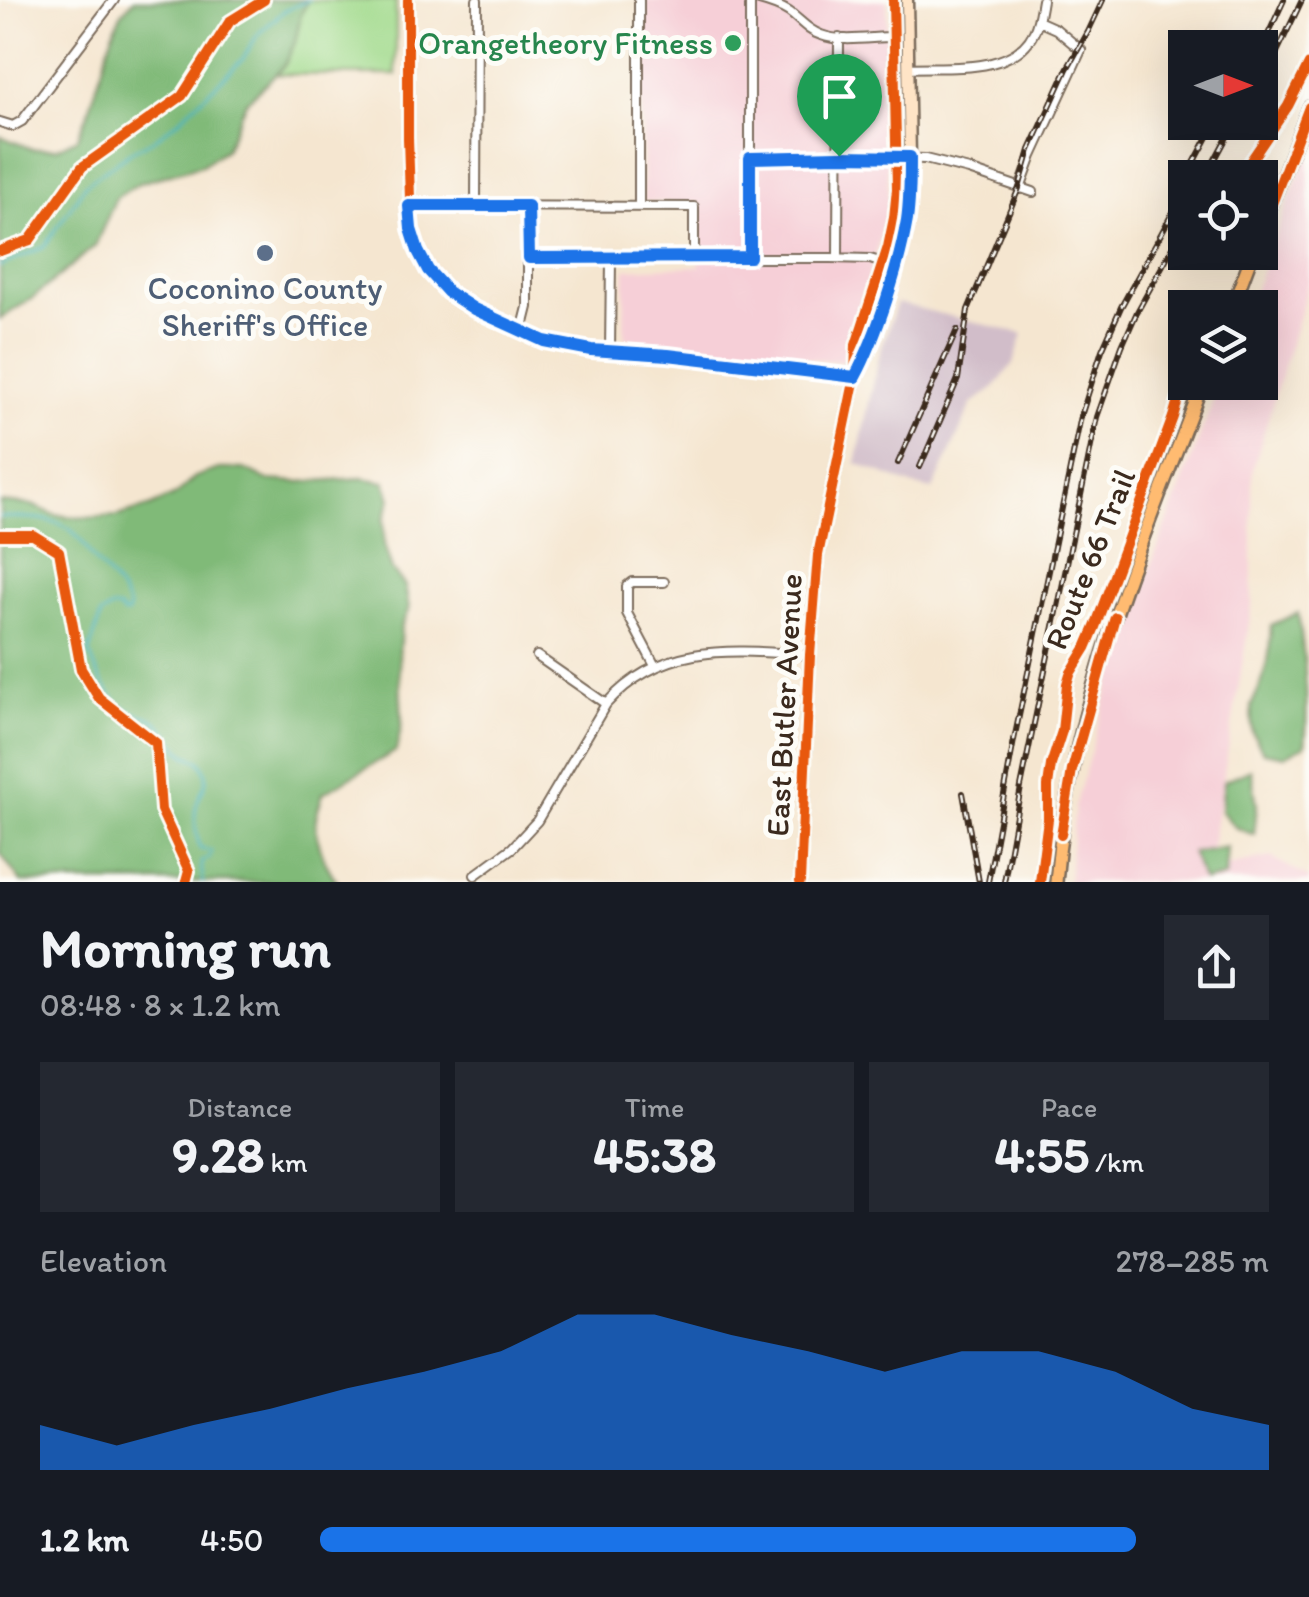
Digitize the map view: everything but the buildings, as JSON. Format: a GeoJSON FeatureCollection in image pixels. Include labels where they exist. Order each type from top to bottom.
{"type":"FeatureCollection","features":[{"type":"Feature","properties":{"kind":"main road","name":"East Butler Avenue"},"geometry":{"type":"LineString","coordinates":[[800,882],[818,554],[855,377],[856,345],[894,218],[897,190],[893,0]]}},
{"type":"Feature","properties":{"kind":"main road","name":"East Butler Avenue"},"geometry":{"type":"LineString","coordinates":[[855,377],[868,353],[901,244],[910,192],[907,0]]}},
{"type":"Feature","properties":{"kind":"main road"},"geometry":{"type":"LineString","coordinates":[[1278,188],[1309,107]]}},
{"type":"Feature","properties":{"kind":"main road"},"geometry":{"type":"LineString","coordinates":[[1056,882],[1072,770],[1102,656],[1196,400]]}},
{"type":"Feature","properties":{"kind":"street"},"geometry":{"type":"LineString","coordinates":[[0,122],[13,126],[22,121],[114,0]]}},
{"type":"Feature","properties":{"kind":"street"},"geometry":{"type":"LineString","coordinates":[[408,0],[411,229],[428,270],[448,292],[460,302],[522,331],[568,347],[855,377]]}},
{"type":"Feature","properties":{"kind":"street"},"geometry":{"type":"LineString","coordinates":[[476,206],[477,0]]}},
{"type":"Feature","properties":{"kind":"street"},"geometry":{"type":"LineString","coordinates":[[639,0],[639,205]]}},
{"type":"Feature","properties":{"kind":"street"},"geometry":{"type":"LineString","coordinates":[[750,0],[750,257]]}},
{"type":"Feature","properties":{"kind":"street"},"geometry":{"type":"LineString","coordinates":[[759,0],[777,5],[821,35],[893,37]]}},
{"type":"Feature","properties":{"kind":"street"},"geometry":{"type":"LineString","coordinates":[[908,68],[1005,60],[1029,42],[1042,0]]}},
{"type":"Feature","properties":{"kind":"street"},"geometry":{"type":"LineString","coordinates":[[1020,188],[1081,50],[1065,34],[1038,21]]}},
{"type":"Feature","properties":{"kind":"street"},"geometry":{"type":"LineString","coordinates":[[838,258],[839,38]]}},
{"type":"Feature","properties":{"kind":"street"},"geometry":{"type":"LineString","coordinates":[[750,158],[910,157],[970,170],[1034,192]]}},
{"type":"Feature","properties":{"kind":"street"},"geometry":{"type":"LineString","coordinates":[[409,206],[694,207],[694,258]]}},
{"type":"Feature","properties":{"kind":"street"},"geometry":{"type":"LineString","coordinates":[[522,331],[528,308],[528,206]]}},
{"type":"Feature","properties":{"kind":"street"},"geometry":{"type":"LineString","coordinates":[[529,258],[750,257],[882,262]]}},
{"type":"Feature","properties":{"kind":"street"},"geometry":{"type":"LineString","coordinates":[[610,258],[610,352]]}},
{"type":"Feature","properties":{"kind":"street"},"geometry":{"type":"LineString","coordinates":[[655,666],[627,614],[628,586],[632,582],[664,582]]}},
{"type":"Feature","properties":{"kind":"street"},"geometry":{"type":"LineString","coordinates":[[474,876],[512,848],[537,822],[606,704],[620,688],[655,666],[684,656],[810,655]]}},
{"type":"Feature","properties":{"kind":"street"},"geometry":{"type":"LineString","coordinates":[[537,656],[606,704]]}},
{"type":"Feature","properties":{"kind":"shaded area"},"geometry":{"type":"Polygon","coordinates":[[[641,0],[887,0],[888,210],[845,362],[624,338],[625,269],[700,266],[698,204],[643,201],[641,0]]]}},
{"type":"Feature","properties":{"kind":"shaded area"},"geometry":{"type":"Polygon","coordinates":[[[1309,148],[1309,282],[1278,385],[1278,290],[1255,290],[1262,270],[1278,270],[1278,229],[1309,148]]]}},
{"type":"Feature","properties":{"kind":"shaded area"},"geometry":{"type":"Polygon","coordinates":[[[897,303],[1023,334],[1014,362],[995,387],[972,404],[933,490],[856,463],[880,352],[897,303]]]}},
{"type":"Feature","properties":{"kind":"shaded area"},"geometry":{"type":"Polygon","coordinates":[[[1214,400],[1274,400],[1252,472],[1252,605],[1208,870],[1271,857],[1309,878],[1309,882],[1068,882],[1075,807],[1135,608],[1214,400]]]}},
{"type":"Feature","properties":{"kind":"green space"},"geometry":{"type":"Polygon","coordinates":[[[134,0],[308,0],[284,66],[246,102],[225,150],[202,165],[139,183],[116,198],[95,246],[34,297],[0,319],[0,136],[32,149],[57,148],[77,138],[112,36],[122,12],[134,0]]]}},
{"type":"Feature","properties":{"kind":"green space"},"geometry":{"type":"Polygon","coordinates":[[[228,0],[396,0],[396,75],[182,74],[228,0]]]}},
{"type":"Feature","properties":{"kind":"green space"},"geometry":{"type":"Polygon","coordinates":[[[219,469],[244,469],[268,480],[362,478],[385,482],[391,499],[384,519],[384,545],[392,570],[405,586],[409,608],[401,627],[399,657],[402,723],[396,751],[323,793],[316,818],[317,834],[325,860],[338,882],[21,882],[0,853],[0,502],[32,505],[55,515],[117,516],[176,495],[195,477],[219,469]]]}},
{"type":"Feature","properties":{"kind":"green space"},"geometry":{"type":"Polygon","coordinates":[[[1298,613],[1306,679],[1305,745],[1285,756],[1263,752],[1252,732],[1251,706],[1269,655],[1271,625],[1298,613]]]}},
{"type":"Feature","properties":{"kind":"green space"},"geometry":{"type":"Polygon","coordinates":[[[1251,769],[1257,805],[1254,835],[1235,827],[1221,811],[1224,781],[1251,769]]]}},
{"type":"Feature","properties":{"kind":"green space"},"geometry":{"type":"Polygon","coordinates":[[[1227,847],[1225,877],[1203,881],[1192,853],[1227,847]]]}},
{"type":"Feature","properties":{"kind":"waterway"},"geometry":{"type":"LineString","coordinates":[[0,266],[44,247],[86,184],[179,120],[243,59],[258,34],[284,11],[309,0]]}},
{"type":"Feature","properties":{"kind":"waterway"},"geometry":{"type":"LineString","coordinates":[[0,517],[64,525],[78,537],[126,600],[127,614],[112,608],[101,615],[89,652],[115,700],[156,721],[181,750],[200,761],[204,768],[206,780],[195,823],[200,849],[212,851],[201,862],[203,882]]}},
{"type":"Feature","properties":{"kind":"railway"},"geometry":{"type":"LineString","coordinates":[[920,467],[958,379],[968,310],[1019,188],[1030,150],[1103,0]]}},
{"type":"Feature","properties":{"kind":"railway"},"geometry":{"type":"LineString","coordinates":[[1270,30],[1284,0]]}},
{"type":"Feature","properties":{"kind":"railway"},"geometry":{"type":"LineString","coordinates":[[1278,50],[1302,0]]}},
{"type":"Feature","properties":{"kind":"railway"},"geometry":{"type":"LineString","coordinates":[[1196,160],[1206,140]]}},
{"type":"Feature","properties":{"kind":"railway"},"geometry":{"type":"LineString","coordinates":[[1215,160],[1225,140]]}},
{"type":"Feature","properties":{"kind":"railway"},"geometry":{"type":"LineString","coordinates":[[988,882],[1081,416],[1102,350],[1121,307],[1168,221]]}},
{"type":"Feature","properties":{"kind":"railway"},"geometry":{"type":"LineString","coordinates":[[1004,882],[1097,417],[1122,346],[1168,256]]}},
{"type":"Feature","properties":{"kind":"railway"},"geometry":{"type":"LineString","coordinates":[[898,463],[957,330]]}},
{"type":"Feature","properties":{"kind":"railway"},"geometry":{"type":"LineString","coordinates":[[963,793],[979,882]]}},
{"type":"Feature","properties":{"kind":"cycle path"},"geometry":{"type":"LineString","coordinates":[[0,251],[30,240],[82,167],[182,96],[230,21],[264,0]]}},
{"type":"Feature","properties":{"kind":"cycle path"},"geometry":{"type":"LineString","coordinates":[[408,0],[411,229],[428,270],[447,292],[522,331],[568,347],[855,377]]}},
{"type":"Feature","properties":{"kind":"cycle path"},"geometry":{"type":"LineString","coordinates":[[800,882],[818,555],[855,377],[856,345],[894,218],[897,189],[893,0]]}},
{"type":"Feature","properties":{"kind":"cycle path"},"geometry":{"type":"LineString","coordinates":[[1251,160],[1288,106],[1309,64]]}},
{"type":"Feature","properties":{"kind":"cycle path"},"geometry":{"type":"LineString","coordinates":[[1278,188],[1309,107]]}},
{"type":"Feature","properties":{"kind":"cycle path","name":"Route 66 Trail"},"geometry":{"type":"LineString","coordinates":[[1040,882],[1048,786],[1062,731],[1067,684],[1095,627],[1178,400]]}},
{"type":"Feature","properties":{"kind":"cycle path"},"geometry":{"type":"LineString","coordinates":[[0,535],[33,535],[59,551],[81,669],[99,698],[156,743],[161,810],[189,871],[186,882]]}},
{"type":"Feature","properties":{"kind":"cycle path"},"geometry":{"type":"LineString","coordinates":[[1061,835],[1072,770],[1115,617]]}},
{"type":"Feature","properties":{"kind":"place","name":"Orangetheory Fitness"},"geometry":{"type":"Point","coordinates":[733,43]}},
{"type":"Feature","properties":{"kind":"place","name":"Coconino County Sheriff's Office"},"geometry":{"type":"Point","coordinates":[265,253]}},
{"type":"Feature","properties":{"kind":"route"},"geometry":{"type":"LineString","coordinates":[[839,156],[910,157],[910,192],[901,244],[868,353],[855,377],[591,350],[544,341],[460,302],[448,292],[428,270],[411,229],[409,206],[528,206],[529,258],[750,257],[750,158],[839,156]]}}]}
